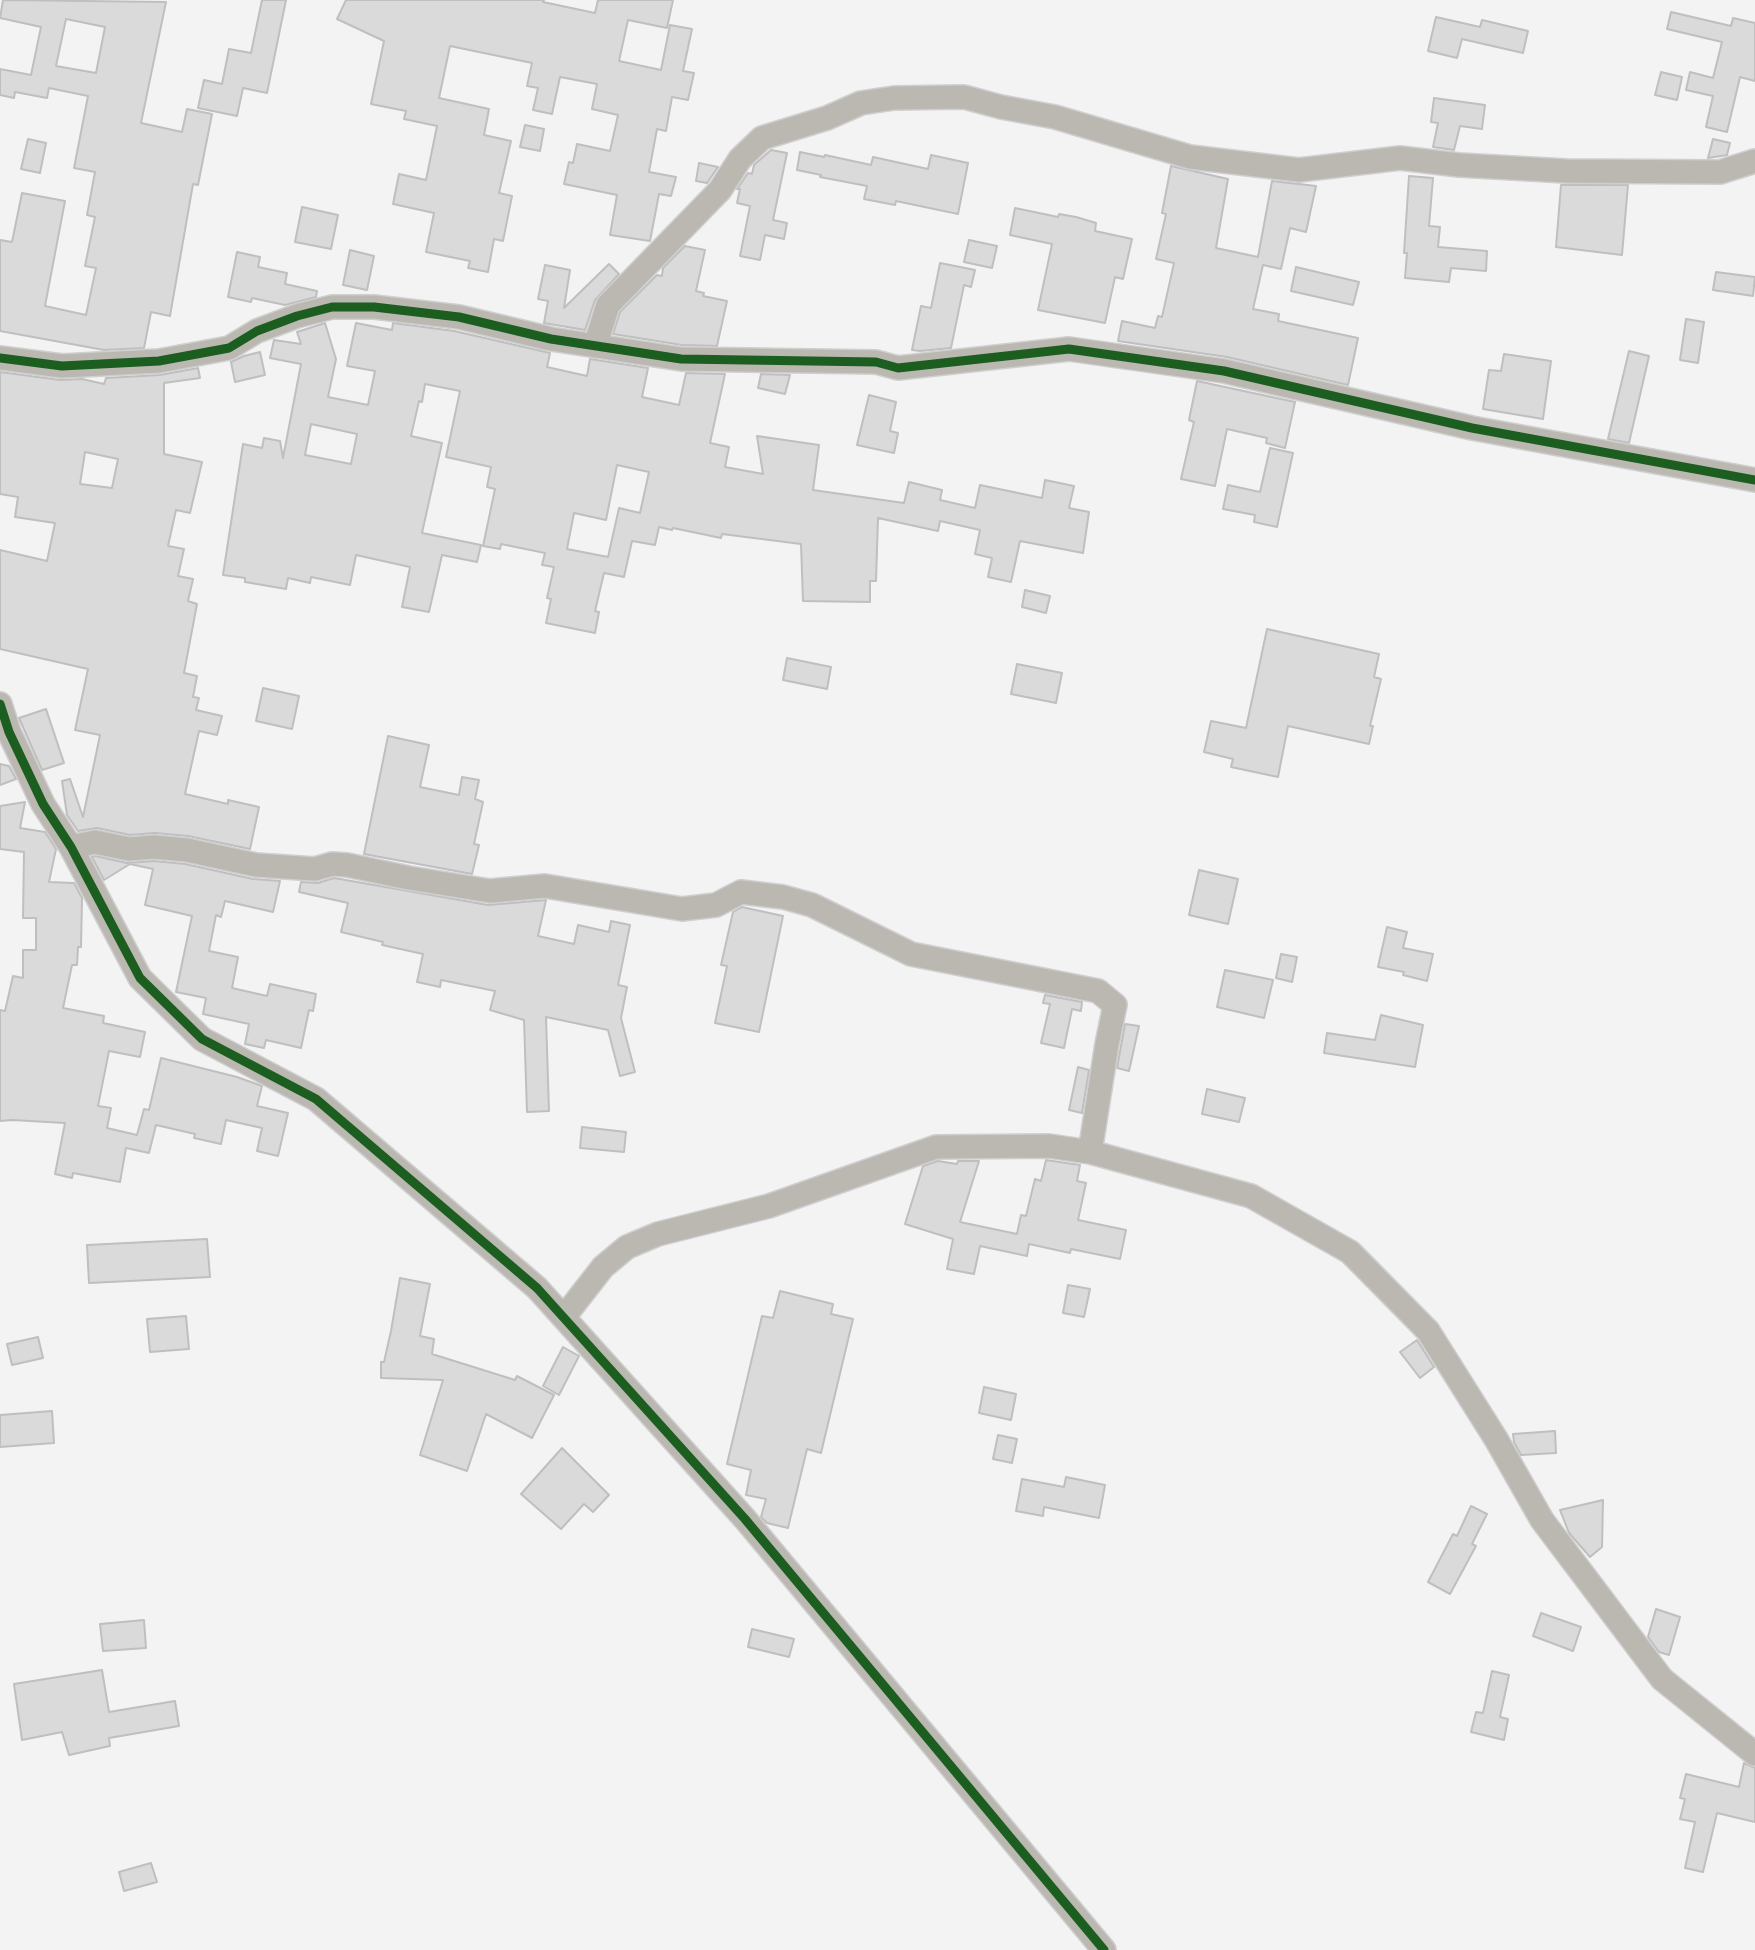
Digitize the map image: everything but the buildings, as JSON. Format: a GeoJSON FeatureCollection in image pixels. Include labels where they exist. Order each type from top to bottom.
{"type":"FeatureCollection","features":[{"type":"Feature","properties":{"kind":"street"},"geometry":{"type":"LineString","coordinates":[[595,346],[608,305],[720,190],[740,159],[762,138],[827,118],[860,103],[894,98],[964,97],[1055,117],[1190,157],[1299,170],[1400,158],[1459,165],[1566,171],[1720,172],[1755,161]]}},
{"type":"Feature","properties":{"kind":"street"},"geometry":{"type":"LineString","coordinates":[[0,358],[62,366],[159,361],[229,348],[257,331],[332,307],[374,307],[459,317],[551,339],[681,359],[876,362],[898,368],[1069,349],[1224,371],[1472,428],[1755,480]]}},
{"type":"Feature","properties":{"kind":"street"},"geometry":{"type":"LineString","coordinates":[[0,704],[9,732],[43,804],[71,847],[140,978],[202,1039],[317,1099],[537,1288],[745,1519],[1104,1950]]}},
{"type":"Feature","properties":{"kind":"street"},"geometry":{"type":"LineString","coordinates":[[71,847],[95,842],[129,849],[154,847],[187,850],[256,865],[315,869],[332,864],[347,865],[490,891],[545,886],[681,909],[716,905],[741,892],[783,897],[812,905],[911,954],[1098,991],[1115,1005],[1090,1152]]}},
{"type":"Feature","properties":{"kind":"street"},"geometry":{"type":"LineString","coordinates":[[564,1317],[603,1267],[627,1247],[658,1234],[769,1206],[936,1147],[1049,1146],[1090,1152],[1251,1196],[1350,1252],[1427,1331],[1496,1439],[1542,1520],[1662,1679],[1755,1754]]}},
{"type":"Feature","properties":{"kind":"cycle path"},"geometry":{"type":"LineString","coordinates":[[0,358],[62,366],[159,361],[229,348],[257,331],[332,307],[374,307],[459,317],[551,339],[681,359],[876,362],[898,368],[1069,349],[1224,371],[1472,428],[1755,480]]}},
{"type":"Feature","properties":{"kind":"cycle path"},"geometry":{"type":"LineString","coordinates":[[0,704],[9,732],[43,804],[71,847],[140,978],[202,1039],[316,1099],[537,1288],[745,1519],[1104,1950]]}}]}
